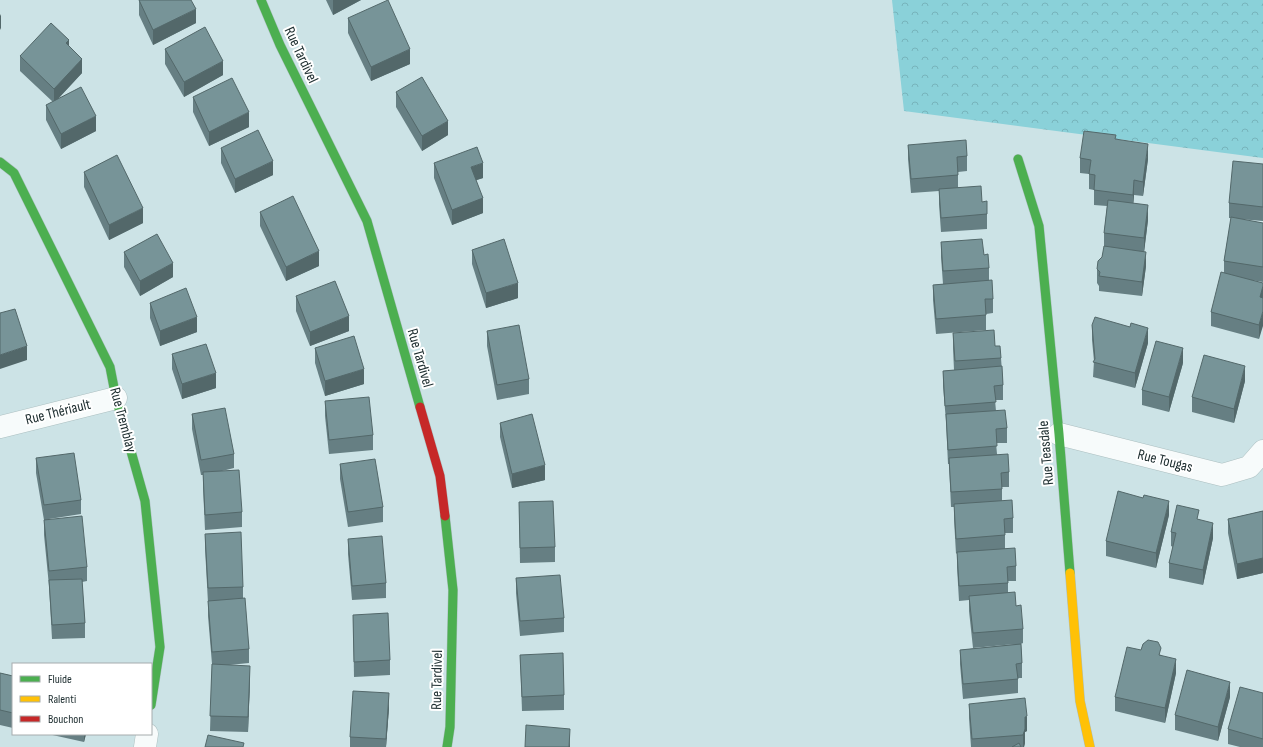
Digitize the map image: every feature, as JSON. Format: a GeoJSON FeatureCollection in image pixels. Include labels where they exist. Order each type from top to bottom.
{"type":"FeatureCollection","features":[{"type":"Feature","properties":{"kind":"street","name":"Rue Tardivel"},"geometry":{"type":"LineString","coordinates":[[261,0],[280,45],[367,221],[440,476],[453,590],[450,727],[447,747]]}},
{"type":"Feature","properties":{"kind":"street","name":"Rue Teasdale"},"geometry":{"type":"LineString","coordinates":[[1018,160],[1039,226],[1059,434],[1080,701],[1090,747]]}},
{"type":"Feature","properties":{"kind":"street","name":"Rue Tremblay"},"geometry":{"type":"LineString","coordinates":[[0,162],[14,173],[110,367],[116,398],[145,501],[160,647],[152,699]]}},
{"type":"Feature","properties":{"kind":"street","name":"Rue Thériault"},"geometry":{"type":"LineString","coordinates":[[0,427],[116,398]]}},
{"type":"Feature","properties":{"kind":"street","name":"Rue Tougas"},"geometry":{"type":"LineString","coordinates":[[1059,434],[1222,475],[1249,467],[1263,451]]}},
{"type":"Feature","properties":{"kind":"street"},"geometry":{"type":"LineString","coordinates":[[145,747],[146,735]]}},
{"type":"Feature","properties":{"kind":"green space"},"geometry":{"type":"Polygon","coordinates":[[[892,0],[1263,0],[1263,158],[904,111],[892,0]]]}},
{"type":"Feature","properties":{"kind":"building"},"geometry":{"type":"Polygon","coordinates":[[[139,0],[191,0],[196,9],[153,30],[139,0]]]}},
{"type":"Feature","properties":{"kind":"building"},"geometry":{"type":"Polygon","coordinates":[[[388,0],[410,49],[371,67],[348,18],[388,0]]]}},
{"type":"Feature","properties":{"kind":"building"},"geometry":{"type":"Polygon","coordinates":[[[51,23],[69,40],[66,43],[82,59],[54,89],[20,56],[51,23]]]}},
{"type":"Feature","properties":{"kind":"building"},"geometry":{"type":"Polygon","coordinates":[[[205,27],[223,61],[184,82],[165,49],[205,27]]]}},
{"type":"Feature","properties":{"kind":"building"},"geometry":{"type":"Polygon","coordinates":[[[422,77],[448,121],[422,136],[396,92],[422,77]]]}},
{"type":"Feature","properties":{"kind":"building"},"geometry":{"type":"Polygon","coordinates":[[[232,78],[249,112],[209,132],[193,97],[232,78]]]}},
{"type":"Feature","properties":{"kind":"building"},"geometry":{"type":"Polygon","coordinates":[[[81,87],[96,116],[61,134],[46,105],[81,87]]]}},
{"type":"Feature","properties":{"kind":"building"},"geometry":{"type":"Polygon","coordinates":[[[258,130],[273,161],[235,179],[221,148],[258,130]]]}},
{"type":"Feature","properties":{"kind":"building"},"geometry":{"type":"Polygon","coordinates":[[[1084,131],[1116,135],[1115,139],[1148,144],[1143,182],[1134,180],[1133,195],[1094,190],[1095,175],[1089,174],[1091,160],[1080,158],[1084,131]]]}},
{"type":"Feature","properties":{"kind":"building"},"geometry":{"type":"Polygon","coordinates":[[[966,140],[967,156],[957,157],[958,175],[911,179],[908,145],[966,140]]]}},
{"type":"Feature","properties":{"kind":"building"},"geometry":{"type":"Polygon","coordinates":[[[477,147],[483,163],[471,167],[483,198],[452,210],[434,163],[477,147]]]}},
{"type":"Feature","properties":{"kind":"building"},"geometry":{"type":"Polygon","coordinates":[[[117,155],[143,208],[109,225],[84,172],[117,155]]]}},
{"type":"Feature","properties":{"kind":"building"},"geometry":{"type":"Polygon","coordinates":[[[1233,161],[1263,164],[1263,207],[1229,203],[1233,161]]]}},
{"type":"Feature","properties":{"kind":"building"},"geometry":{"type":"Polygon","coordinates":[[[981,186],[982,202],[987,201],[987,214],[941,218],[939,189],[981,186]]]}},
{"type":"Feature","properties":{"kind":"building"},"geometry":{"type":"Polygon","coordinates":[[[293,196],[319,251],[286,267],[260,212],[293,196]]]}},
{"type":"Feature","properties":{"kind":"building"},"geometry":{"type":"Polygon","coordinates":[[[1108,200],[1148,205],[1144,238],[1104,233],[1108,200]]]}},
{"type":"Feature","properties":{"kind":"building"},"geometry":{"type":"Polygon","coordinates":[[[1231,217],[1263,223],[1263,267],[1224,261],[1231,217]]]}},
{"type":"Feature","properties":{"kind":"building"},"geometry":{"type":"Polygon","coordinates":[[[157,234],[173,263],[140,281],[124,252],[157,234]]]}},
{"type":"Feature","properties":{"kind":"building"},"geometry":{"type":"Polygon","coordinates":[[[504,239],[518,283],[486,293],[472,250],[504,239]]]}},
{"type":"Feature","properties":{"kind":"building"},"geometry":{"type":"Polygon","coordinates":[[[982,239],[984,255],[988,254],[989,268],[943,271],[941,242],[982,239]]]}},
{"type":"Feature","properties":{"kind":"building"},"geometry":{"type":"Polygon","coordinates":[[[1104,246],[1146,252],[1142,282],[1099,276],[1100,272],[1097,269],[1098,261],[1102,257],[1104,246]]]}},
{"type":"Feature","properties":{"kind":"building"},"geometry":{"type":"Polygon","coordinates":[[[1221,272],[1263,283],[1260,297],[1263,298],[1263,311],[1259,325],[1211,312],[1221,272]]]}},
{"type":"Feature","properties":{"kind":"building"},"geometry":{"type":"Polygon","coordinates":[[[992,280],[993,299],[985,299],[986,315],[936,319],[933,285],[992,280]]]}},
{"type":"Feature","properties":{"kind":"building"},"geometry":{"type":"Polygon","coordinates":[[[335,281],[349,316],[310,332],[296,296],[335,281]]]}},
{"type":"Feature","properties":{"kind":"building"},"geometry":{"type":"Polygon","coordinates":[[[186,288],[197,317],[160,331],[150,303],[186,288]]]}},
{"type":"Feature","properties":{"kind":"building"},"geometry":{"type":"Polygon","coordinates":[[[15,309],[27,346],[0,355],[0,313],[15,309]]]}},
{"type":"Feature","properties":{"kind":"building"},"geometry":{"type":"Polygon","coordinates":[[[1095,317],[1130,327],[1131,323],[1148,328],[1135,373],[1093,362],[1095,359],[1092,325],[1095,317]]]}},
{"type":"Feature","properties":{"kind":"building"},"geometry":{"type":"Polygon","coordinates":[[[519,325],[529,379],[497,385],[487,331],[519,325]]]}},
{"type":"Feature","properties":{"kind":"building"},"geometry":{"type":"Polygon","coordinates":[[[994,330],[995,346],[1000,346],[1001,358],[955,361],[953,333],[994,330]]]}},
{"type":"Feature","properties":{"kind":"building"},"geometry":{"type":"Polygon","coordinates":[[[354,336],[364,369],[325,381],[315,348],[354,336]]]}},
{"type":"Feature","properties":{"kind":"building"},"geometry":{"type":"Polygon","coordinates":[[[1156,341],[1183,348],[1169,397],[1142,390],[1156,341]]]}},
{"type":"Feature","properties":{"kind":"building"},"geometry":{"type":"Polygon","coordinates":[[[206,344],[216,373],[182,384],[172,354],[206,344]]]}},
{"type":"Feature","properties":{"kind":"building"},"geometry":{"type":"Polygon","coordinates":[[[1204,355],[1245,366],[1234,409],[1192,397],[1204,355]]]}},
{"type":"Feature","properties":{"kind":"building"},"geometry":{"type":"Polygon","coordinates":[[[1002,366],[1003,385],[994,386],[996,402],[945,406],[943,371],[1002,366]]]}},
{"type":"Feature","properties":{"kind":"building"},"geometry":{"type":"Polygon","coordinates":[[[369,397],[373,435],[329,440],[325,401],[369,397]]]}},
{"type":"Feature","properties":{"kind":"building"},"geometry":{"type":"Polygon","coordinates":[[[225,408],[234,454],[201,460],[192,414],[225,408]]]}},
{"type":"Feature","properties":{"kind":"building"},"geometry":{"type":"Polygon","coordinates":[[[1005,410],[1007,428],[996,429],[997,446],[948,450],[946,414],[1005,410]]]}},
{"type":"Feature","properties":{"kind":"building"},"geometry":{"type":"Polygon","coordinates":[[[532,414],[545,465],[512,474],[500,423],[532,414]]]}},
{"type":"Feature","properties":{"kind":"building"},"geometry":{"type":"Polygon","coordinates":[[[74,453],[81,500],[44,505],[36,458],[74,453]]]}},
{"type":"Feature","properties":{"kind":"building"},"geometry":{"type":"Polygon","coordinates":[[[1008,454],[1009,472],[1001,473],[1002,489],[951,492],[949,458],[1008,454]]]}},
{"type":"Feature","properties":{"kind":"building"},"geometry":{"type":"Polygon","coordinates":[[[375,459],[383,507],[348,512],[340,464],[375,459]]]}},
{"type":"Feature","properties":{"kind":"building"},"geometry":{"type":"Polygon","coordinates":[[[239,470],[242,512],[205,515],[203,472],[239,470]]]}},
{"type":"Feature","properties":{"kind":"building"},"geometry":{"type":"Polygon","coordinates":[[[1118,491],[1143,498],[1144,495],[1169,501],[1156,553],[1106,541],[1118,491]]]}},
{"type":"Feature","properties":{"kind":"building"},"geometry":{"type":"Polygon","coordinates":[[[1012,500],[1013,518],[1004,519],[1005,535],[956,539],[954,504],[1012,500]]]}},
{"type":"Feature","properties":{"kind":"building"},"geometry":{"type":"Polygon","coordinates":[[[553,501],[555,547],[520,548],[519,502],[553,501]]]}},
{"type":"Feature","properties":{"kind":"building"},"geometry":{"type":"Polygon","coordinates":[[[1177,505],[1199,510],[1197,519],[1213,523],[1203,570],[1169,563],[1176,533],[1171,532],[1177,505]]]}},
{"type":"Feature","properties":{"kind":"building"},"geometry":{"type":"Polygon","coordinates":[[[1263,511],[1263,558],[1237,564],[1228,519],[1263,511]]]}},
{"type":"Feature","properties":{"kind":"building"},"geometry":{"type":"Polygon","coordinates":[[[82,516],[87,567],[49,571],[44,520],[82,516]]]}},
{"type":"Feature","properties":{"kind":"building"},"geometry":{"type":"Polygon","coordinates":[[[241,532],[243,587],[208,588],[205,534],[241,532]]]}},
{"type":"Feature","properties":{"kind":"building"},"geometry":{"type":"Polygon","coordinates":[[[382,536],[386,583],[352,586],[348,539],[382,536]]]}},
{"type":"Feature","properties":{"kind":"building"},"geometry":{"type":"Polygon","coordinates":[[[1015,548],[1016,566],[1007,567],[1008,583],[959,586],[957,552],[1015,548]]]}},
{"type":"Feature","properties":{"kind":"building"},"geometry":{"type":"Polygon","coordinates":[[[560,575],[564,618],[520,621],[516,578],[560,575]]]}},
{"type":"Feature","properties":{"kind":"building"},"geometry":{"type":"Polygon","coordinates":[[[82,579],[85,623],[52,625],[49,580],[82,579]]]}},
{"type":"Feature","properties":{"kind":"building"},"geometry":{"type":"Polygon","coordinates":[[[1015,592],[1016,606],[1021,605],[1023,629],[973,633],[969,596],[1015,592]]]}},
{"type":"Feature","properties":{"kind":"building"},"geometry":{"type":"Polygon","coordinates":[[[245,598],[249,649],[212,652],[208,601],[245,598]]]}},
{"type":"Feature","properties":{"kind":"building"},"geometry":{"type":"Polygon","coordinates":[[[388,613],[390,660],[354,662],[353,615],[388,613]]]}},
{"type":"Feature","properties":{"kind":"building"},"geometry":{"type":"Polygon","coordinates":[[[1148,640],[1158,642],[1161,648],[1159,655],[1176,659],[1165,708],[1115,697],[1127,647],[1141,650],[1143,644],[1148,640]]]}},
{"type":"Feature","properties":{"kind":"building"},"geometry":{"type":"Polygon","coordinates":[[[1021,644],[1022,663],[1016,664],[1018,679],[963,684],[960,650],[1021,644]]]}},
{"type":"Feature","properties":{"kind":"building"},"geometry":{"type":"Polygon","coordinates":[[[563,653],[564,695],[522,697],[520,655],[563,653]]]}},
{"type":"Feature","properties":{"kind":"building"},"geometry":{"type":"Polygon","coordinates":[[[212,664],[250,666],[248,717],[210,716],[212,664]]]}},
{"type":"Feature","properties":{"kind":"building"},"geometry":{"type":"Polygon","coordinates":[[[1187,670],[1230,682],[1218,727],[1175,715],[1187,670]]]}},
{"type":"Feature","properties":{"kind":"building"},"geometry":{"type":"Polygon","coordinates":[[[0,673],[12,676],[12,713],[0,710],[0,673]]]}},
{"type":"Feature","properties":{"kind":"building"},"geometry":{"type":"Polygon","coordinates":[[[1240,687],[1263,693],[1263,739],[1228,729],[1240,687]]]}},
{"type":"Feature","properties":{"kind":"building"},"geometry":{"type":"Polygon","coordinates":[[[353,691],[389,693],[386,739],[350,737],[353,691]]]}},
{"type":"Feature","properties":{"kind":"building"},"geometry":{"type":"Polygon","coordinates":[[[1025,698],[1027,716],[1025,717],[1025,729],[1023,735],[972,739],[969,704],[1025,698]]]}},
{"type":"Feature","properties":{"kind":"building"},"geometry":{"type":"Polygon","coordinates":[[[526,725],[570,729],[569,747],[525,747],[526,725]]]}},
{"type":"Feature","properties":{"kind":"building"},"geometry":{"type":"Polygon","coordinates":[[[208,735],[244,743],[243,747],[205,747],[208,735]]]}},
{"type":"Feature","properties":{"kind":"building"},"geometry":{"type":"Polygon","coordinates":[[[1019,743],[1021,747],[1012,747],[1019,743]]]}},
{"type":"Feature","properties":{"kind":"traffic: fast"},"geometry":{"type":"LineString","coordinates":[[261,0],[280,45],[367,221],[420,407]]}},
{"type":"Feature","properties":{"kind":"traffic: fast"},"geometry":{"type":"LineString","coordinates":[[1018,159],[1039,226],[1059,434],[1070,573]]}},
{"type":"Feature","properties":{"kind":"traffic: fast"},"geometry":{"type":"LineString","coordinates":[[0,162],[14,173],[110,367],[116,398],[145,501],[160,647],[152,699]]}},
{"type":"Feature","properties":{"kind":"traffic: fast"},"geometry":{"type":"LineString","coordinates":[[445,516],[453,590],[450,727],[447,747]]}},
{"type":"Feature","properties":{"kind":"traffic: slow"},"geometry":{"type":"LineString","coordinates":[[1070,573],[1080,701],[1090,747]]}},
{"type":"Feature","properties":{"kind":"traffic: jam"},"geometry":{"type":"LineString","coordinates":[[420,407],[440,476],[445,516]]}}]}
